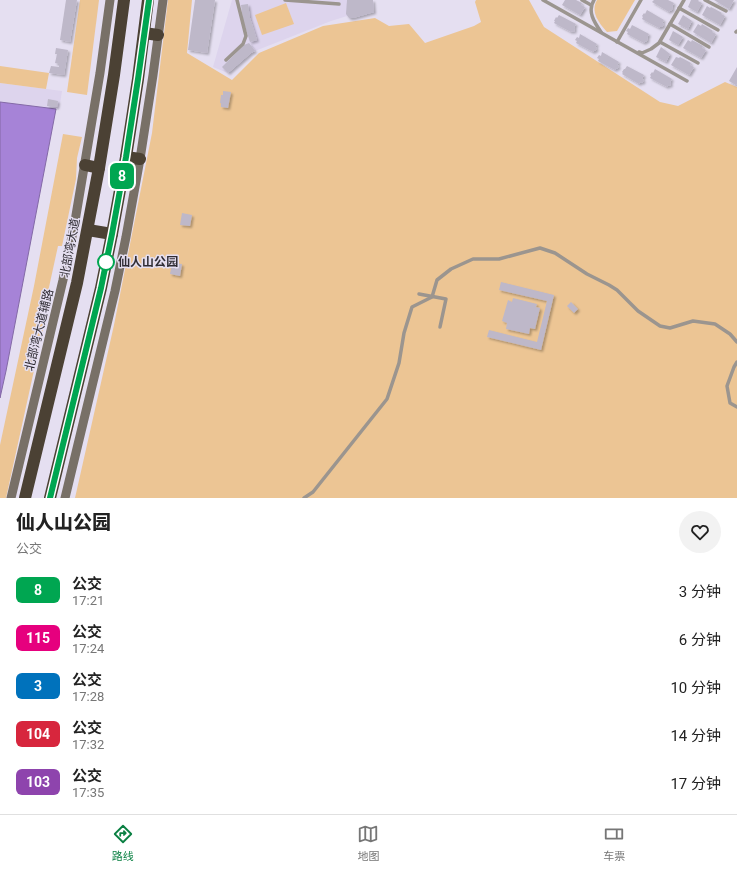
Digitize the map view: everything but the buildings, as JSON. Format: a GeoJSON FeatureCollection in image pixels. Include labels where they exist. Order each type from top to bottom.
{"type":"FeatureCollection","features":[{"type":"Feature","properties":{"kind":"highway","name":"北部湾大道"},"geometry":{"type":"LineString","coordinates":[[25,498],[77,283],[88,230],[114,75],[124,0]]}},
{"type":"Feature","properties":{"kind":"highway"},"geometry":{"type":"LineString","coordinates":[[50,498],[101,288],[112,234],[138,79],[148,0]]}},
{"type":"Feature","properties":{"kind":"highway"},"geometry":{"type":"LineString","coordinates":[[144,33],[158,35]]}},
{"type":"Feature","properties":{"kind":"highway"},"geometry":{"type":"LineString","coordinates":[[126,157],[140,159]]}},
{"type":"Feature","properties":{"kind":"highway"},"geometry":{"type":"LineString","coordinates":[[85,165],[99,168]]}},
{"type":"Feature","properties":{"kind":"highway"},"geometry":{"type":"LineString","coordinates":[[88,230],[112,234]]}},
{"type":"Feature","properties":{"kind":"main road","name":"北部湾大道辅路"},"geometry":{"type":"LineString","coordinates":[[11,498],[63,280],[85,165],[110,0]]}},
{"type":"Feature","properties":{"kind":"main road"},"geometry":{"type":"LineString","coordinates":[[65,498],[115,291],[140,159],[163,0]]}},
{"type":"Feature","properties":{"kind":"lane"},"geometry":{"type":"LineString","coordinates":[[226,60],[243,44],[246,36],[237,0]]}},
{"type":"Feature","properties":{"kind":"lane"},"geometry":{"type":"LineString","coordinates":[[285,0],[339,4]]}},
{"type":"Feature","properties":{"kind":"lane"},"geometry":{"type":"LineString","coordinates":[[543,0],[687,81]]}},
{"type":"Feature","properties":{"kind":"lane"},"geometry":{"type":"LineString","coordinates":[[582,0],[591,5]]}},
{"type":"Feature","properties":{"kind":"lane"},"geometry":{"type":"LineString","coordinates":[[594,0],[591,5],[591,15],[602,33]]}},
{"type":"Feature","properties":{"kind":"lane"},"geometry":{"type":"LineString","coordinates":[[617,42],[641,0]]}},
{"type":"Feature","properties":{"kind":"lane"},"geometry":{"type":"LineString","coordinates":[[634,51],[642,53],[651,49],[660,42],[684,0]]}},
{"type":"Feature","properties":{"kind":"lane"},"geometry":{"type":"LineString","coordinates":[[705,0],[726,11]]}},
{"type":"Feature","properties":{"kind":"lane"},"geometry":{"type":"LineString","coordinates":[[679,8],[718,30]]}},
{"type":"Feature","properties":{"kind":"lane"},"geometry":{"type":"LineString","coordinates":[[670,24],[709,47]]}},
{"type":"Feature","properties":{"kind":"lane"},"geometry":{"type":"LineString","coordinates":[[660,42],[698,63]]}},
{"type":"Feature","properties":{"kind":"lane"},"geometry":{"type":"LineString","coordinates":[[304,498],[313,492],[387,399],[399,363],[404,333],[412,307],[432,296],[437,280],[451,269],[473,259],[499,259],[540,248],[555,253],[587,274],[617,290],[638,311],[660,326],[670,328],[693,321],[715,324],[730,334],[737,342]]}},
{"type":"Feature","properties":{"kind":"lane"},"geometry":{"type":"LineString","coordinates":[[419,294],[446,299],[440,327]]}},
{"type":"Feature","properties":{"kind":"lane"},"geometry":{"type":"LineString","coordinates":[[737,362],[727,386],[730,403],[737,406]]}},
{"type":"Feature","properties":{"kind":"shaded area"},"geometry":{"type":"Polygon","coordinates":[[[80,0],[99,0],[87,95],[67,92],[80,0]]]}},
{"type":"Feature","properties":{"kind":"shaded area","name":"仙人山公园"},"geometry":{"type":"Polygon","coordinates":[[[168,0],[192,0],[187,53],[232,80],[259,53],[323,26],[375,18],[389,26],[409,24],[425,43],[474,26],[481,22],[475,2],[476,0],[529,0],[544,27],[660,102],[678,106],[725,82],[737,87],[737,498],[75,498],[114,325],[152,133],[168,0]]]}},
{"type":"Feature","properties":{"kind":"shaded area"},"geometry":{"type":"Polygon","coordinates":[[[232,0],[373,0],[374,12],[353,18],[347,16],[331,21],[255,51],[228,73],[213,67],[232,0]]]}},
{"type":"Feature","properties":{"kind":"shaded area"},"geometry":{"type":"Polygon","coordinates":[[[597,0],[635,0],[617,31],[607,32],[596,17],[594,9],[597,0]]]}},
{"type":"Feature","properties":{"kind":"shaded area"},"geometry":{"type":"Polygon","coordinates":[[[286,3],[294,24],[262,35],[255,15],[286,3]]]}},
{"type":"Feature","properties":{"kind":"shaded area"},"geometry":{"type":"Polygon","coordinates":[[[0,66],[49,73],[46,89],[0,83],[0,66]]]}},
{"type":"Feature","properties":{"kind":"shaded area"},"geometry":{"type":"Polygon","coordinates":[[[0,83],[62,91],[59,110],[0,102],[0,83]]]}},
{"type":"Feature","properties":{"kind":"shaded area"},"geometry":{"type":"Polygon","coordinates":[[[0,102],[56,109],[0,398],[0,102]]]}},
{"type":"Feature","properties":{"kind":"shaded area"},"geometry":{"type":"Polygon","coordinates":[[[63,134],[82,137],[77,158],[76,179],[62,246],[58,246],[44,310],[47,311],[6,498],[0,498],[0,445],[34,286],[63,134]]]}},
{"type":"Feature","properties":{"kind":"bus line","name":"8"},"geometry":{"type":"LineString","coordinates":[[50,498],[101,288],[112,234],[126,157],[149,0]]}},
{"type":"Feature","properties":{"kind":"place","name":"仙人山公园"},"geometry":{"type":"Point","coordinates":[106,262]}}]}
